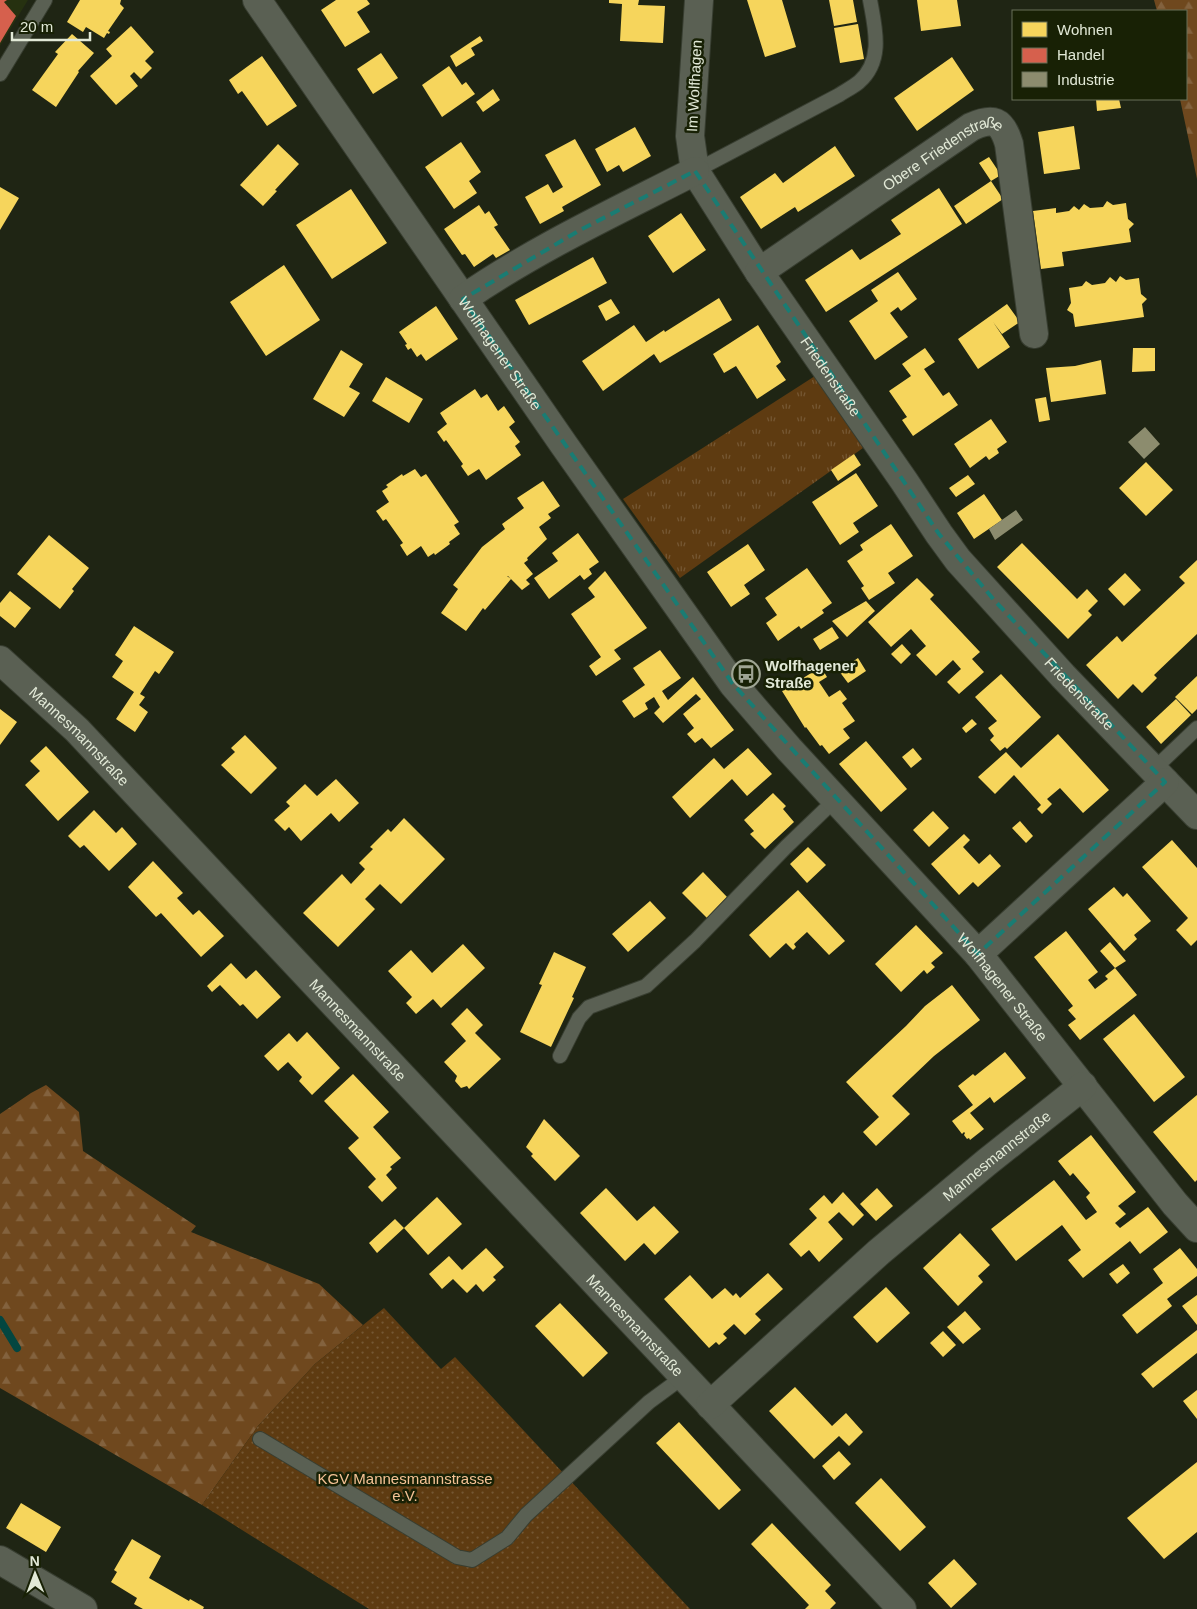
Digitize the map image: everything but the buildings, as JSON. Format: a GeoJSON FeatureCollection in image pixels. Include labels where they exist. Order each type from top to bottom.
{"type":"FeatureCollection","features":[{"type":"Feature","properties":{"kind":"street","name":"Wolfhagener Straße"},"geometry":{"type":"LineString","coordinates":[[257,0],[463,299],[733,684],[835,800],[978,954],[1175,1204],[1197,1228]]}},
{"type":"Feature","properties":{"kind":"street","name":"Im Wolfhagen"},"geometry":{"type":"LineString","coordinates":[[695,171],[690,136],[698,0]]}},
{"type":"Feature","properties":{"kind":"street","name":"Obere Friedenstraße"},"geometry":{"type":"LineString","coordinates":[[760,272],[971,127],[984,121],[996,121],[1005,130],[1009,144],[1034,334]]}},
{"type":"Feature","properties":{"kind":"street"},"geometry":{"type":"LineString","coordinates":[[463,299],[490,280],[572,234],[695,171]]}},
{"type":"Feature","properties":{"kind":"street","name":"Friedenstraße"},"geometry":{"type":"LineString","coordinates":[[695,171],[760,272],[958,560],[1064,676],[1197,816]]}},
{"type":"Feature","properties":{"kind":"street","name":"Mannesmannstraße"},"geometry":{"type":"LineString","coordinates":[[0,660],[77,730],[902,1609]]}},
{"type":"Feature","properties":{"kind":"street"},"geometry":{"type":"LineString","coordinates":[[978,954],[1159,776]]}},
{"type":"Feature","properties":{"kind":"street","name":"Mannesmannstraße"},"geometry":{"type":"LineString","coordinates":[[710,1405],[879,1252],[987,1162],[1083,1086]]}},
{"type":"Feature","properties":{"kind":"street"},"geometry":{"type":"LineString","coordinates":[[0,1560],[83,1609]]}},
{"type":"Feature","properties":{"kind":"lane"},"geometry":{"type":"LineString","coordinates":[[0,74],[45,0]]}},
{"type":"Feature","properties":{"kind":"lane"},"geometry":{"type":"LineString","coordinates":[[695,171],[839,95],[858,83],[866,75],[872,64],[877,41],[870,0]]}},
{"type":"Feature","properties":{"kind":"lane"},"geometry":{"type":"LineString","coordinates":[[1159,776],[1197,728]]}},
{"type":"Feature","properties":{"kind":"lane"},"geometry":{"type":"LineString","coordinates":[[560,1056],[578,1018],[589,1007],[646,986],[695,940],[835,800]]}},
{"type":"Feature","properties":{"kind":"lane"},"geometry":{"type":"LineString","coordinates":[[260,1439],[456,1557],[472,1560],[507,1538],[526,1515],[649,1402],[683,1377]]}},
{"type":"Feature","properties":{"kind":"highlighted area"},"geometry":{"type":"Polygon","coordinates":[[[695,171],[939,534],[994,600],[1165,782],[978,954],[733,684],[463,299],[580,230],[695,171]]]}},
{"type":"Feature","properties":{"kind":"shaded area"},"geometry":{"type":"Polygon","coordinates":[[[0,0],[28,0],[0,46],[0,0]]]}},
{"type":"Feature","properties":{"kind":"green space"},"geometry":{"type":"Polygon","coordinates":[[[1154,0],[1197,0],[1197,179],[1180,100],[1187,100],[1187,10],[1157,10],[1154,0]]]}},
{"type":"Feature","properties":{"kind":"green space"},"geometry":{"type":"Polygon","coordinates":[[[815,376],[863,448],[680,578],[623,499],[815,376]]]}},
{"type":"Feature","properties":{"kind":"green space"},"geometry":{"type":"Polygon","coordinates":[[[46,1085],[79,1112],[83,1151],[196,1226],[191,1232],[319,1284],[363,1325],[315,1364],[258,1426],[202,1505],[0,1388],[0,1114],[46,1085]]]}},
{"type":"Feature","properties":{"kind":"green space","name":"KGV Mannesmannstrasse e.V."},"geometry":{"type":"Polygon","coordinates":[[[384,1308],[441,1369],[455,1357],[690,1609],[369,1609],[202,1505],[258,1426],[315,1364],[384,1308]]]}},
{"type":"Feature","properties":{"kind":"waterway"},"geometry":{"type":"LineString","coordinates":[[0,1320],[17,1348]]}},
{"type":"Feature","properties":{"kind":"place","name":"Wolfhagener Straße"},"geometry":{"type":"Point","coordinates":[746,674]}}]}
